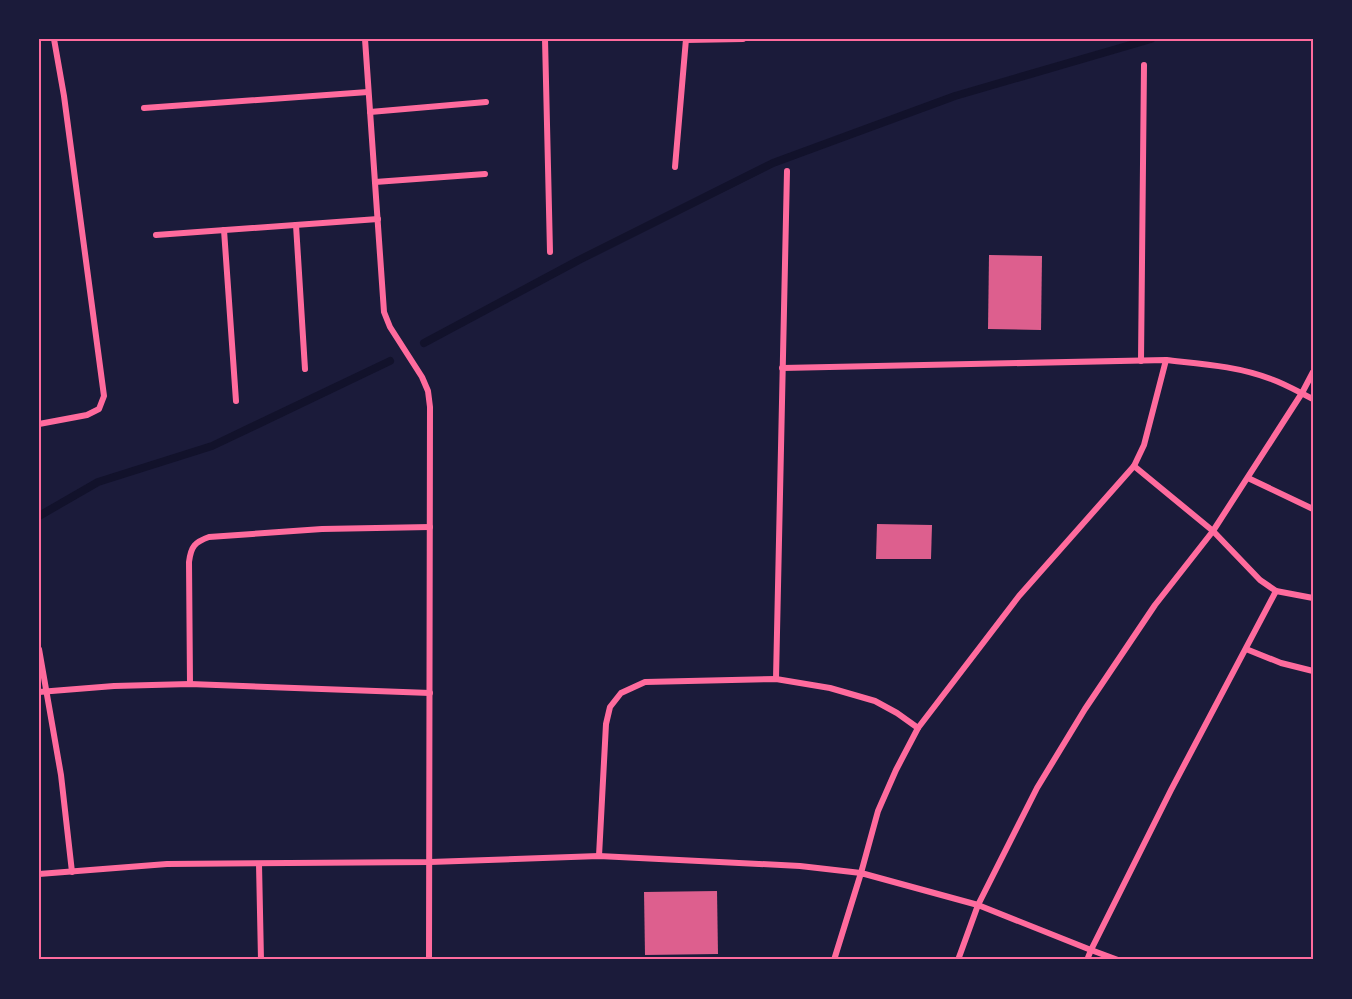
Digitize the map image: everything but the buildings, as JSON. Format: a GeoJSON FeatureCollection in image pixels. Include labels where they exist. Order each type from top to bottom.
{"type":"FeatureCollection","features":[{"type":"Feature","properties":{"kind":"street"},"geometry":{"type":"LineString","coordinates":[[39,424],[87,415],[99,409],[104,396],[64,96],[54,39]]}},
{"type":"Feature","properties":{"kind":"street"},"geometry":{"type":"LineString","coordinates":[[365,39],[384,312],[390,327],[422,377],[428,391],[430,407],[429,960]]}},
{"type":"Feature","properties":{"kind":"street"},"geometry":{"type":"LineString","coordinates":[[545,39],[550,252]]}},
{"type":"Feature","properties":{"kind":"street"},"geometry":{"type":"LineString","coordinates":[[675,167],[686,40],[743,39]]}},
{"type":"Feature","properties":{"kind":"street"},"geometry":{"type":"LineString","coordinates":[[1141,361],[1144,65]]}},
{"type":"Feature","properties":{"kind":"street"},"geometry":{"type":"LineString","coordinates":[[144,108],[368,92]]}},
{"type":"Feature","properties":{"kind":"street"},"geometry":{"type":"LineString","coordinates":[[370,112],[486,102]]}},
{"type":"Feature","properties":{"kind":"street"},"geometry":{"type":"LineString","coordinates":[[776,678],[787,171]]}},
{"type":"Feature","properties":{"kind":"street"},"geometry":{"type":"LineString","coordinates":[[375,182],[485,174]]}},
{"type":"Feature","properties":{"kind":"street"},"geometry":{"type":"LineString","coordinates":[[156,235],[378,219]]}},
{"type":"Feature","properties":{"kind":"street"},"geometry":{"type":"LineString","coordinates":[[296,225],[305,369]]}},
{"type":"Feature","properties":{"kind":"street"},"geometry":{"type":"LineString","coordinates":[[224,230],[236,401]]}},
{"type":"Feature","properties":{"kind":"street"},"geometry":{"type":"LineString","coordinates":[[834,960],[878,811],[918,728],[1019,596],[1134,466],[1144,445],[1166,360]]}},
{"type":"Feature","properties":{"kind":"street"},"geometry":{"type":"LineString","coordinates":[[783,368],[1166,360],[1243,370],[1273,379],[1313,399]]}},
{"type":"Feature","properties":{"kind":"street"},"geometry":{"type":"LineString","coordinates":[[958,960],[978,905],[1037,788],[1085,710],[1155,605],[1213,531],[1302,393],[1313,372]]}},
{"type":"Feature","properties":{"kind":"street"},"geometry":{"type":"LineString","coordinates":[[1134,466],[1213,531],[1260,580],[1276,591],[1313,598]]}},
{"type":"Feature","properties":{"kind":"street"},"geometry":{"type":"LineString","coordinates":[[1248,478],[1313,509]]}},
{"type":"Feature","properties":{"kind":"street"},"geometry":{"type":"LineString","coordinates":[[190,684],[189,562],[190,550],[198,541],[209,537],[322,529],[430,527]]}},
{"type":"Feature","properties":{"kind":"street"},"geometry":{"type":"LineString","coordinates":[[1087,960],[1171,790],[1276,591]]}},
{"type":"Feature","properties":{"kind":"street"},"geometry":{"type":"LineString","coordinates":[[1246,649],[1281,663],[1313,671]]}},
{"type":"Feature","properties":{"kind":"street"},"geometry":{"type":"LineString","coordinates":[[39,650],[43,692],[61,775],[72,872]]}},
{"type":"Feature","properties":{"kind":"street"},"geometry":{"type":"LineString","coordinates":[[599,856],[606,724],[610,707],[621,693],[645,682],[776,678],[830,688],[875,701],[918,728]]}},
{"type":"Feature","properties":{"kind":"street"},"geometry":{"type":"LineString","coordinates":[[43,692],[114,686],[190,684],[430,693]]}},
{"type":"Feature","properties":{"kind":"street"},"geometry":{"type":"LineString","coordinates":[[39,874],[167,864],[430,862],[599,856],[800,866],[861,873],[978,905],[1118,960]]}},
{"type":"Feature","properties":{"kind":"street"},"geometry":{"type":"LineString","coordinates":[[260,864],[261,960]]}},
{"type":"Feature","properties":{"kind":"waterway"},"geometry":{"type":"LineString","coordinates":[[424,343],[579,260],[773,163],[955,96],[1151,39]]}},
{"type":"Feature","properties":{"kind":"waterway"},"geometry":{"type":"LineString","coordinates":[[39,516],[98,482],[212,446],[390,361]]}}]}
